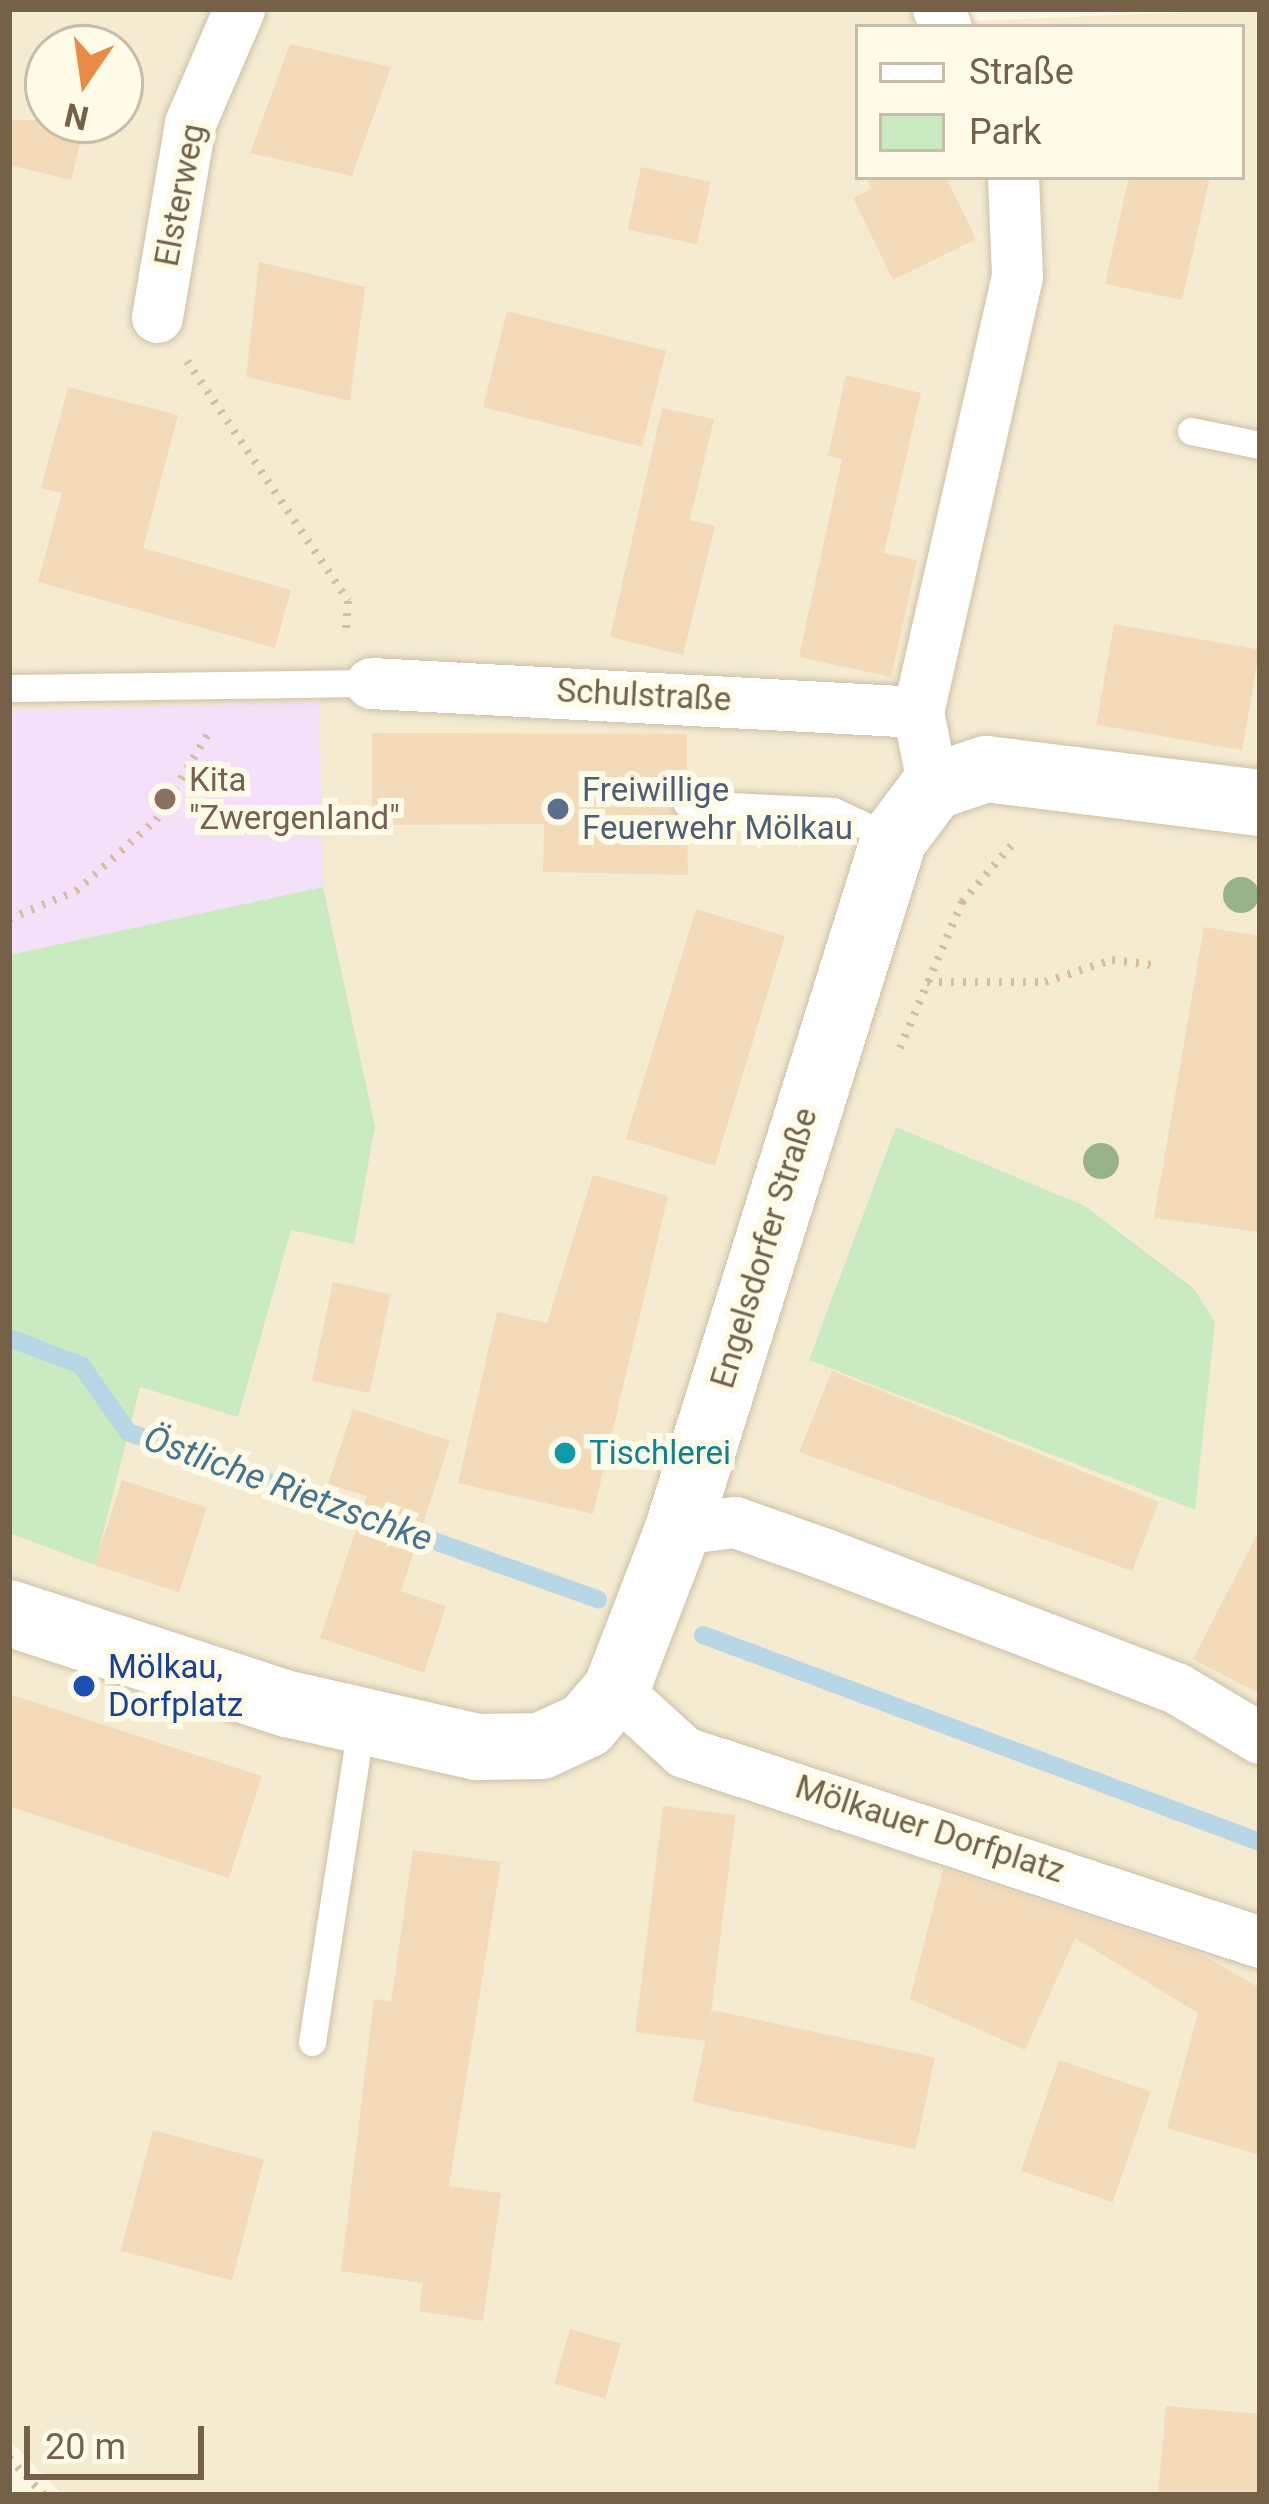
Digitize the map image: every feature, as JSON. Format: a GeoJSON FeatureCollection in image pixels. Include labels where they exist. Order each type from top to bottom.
{"type":"FeatureCollection","features":[{"type":"Feature","properties":{"kind":"main road"},"geometry":{"type":"LineString","coordinates":[[932,787],[986,770],[1260,803]]}},
{"type":"Feature","properties":{"kind":"main road","name":"Engelsdorfer Straße"},"geometry":{"type":"LineString","coordinates":[[9,1613],[361,1724],[478,1747],[541,1746],[586,1725],[636,1643],[678,1528],[893,839],[932,787]]}},
{"type":"Feature","properties":{"kind":"street","name":"Elsterweg"},"geometry":{"type":"LineString","coordinates":[[157,317],[190,123],[239,9]]}},
{"type":"Feature","properties":{"kind":"street"},"geometry":{"type":"LineString","coordinates":[[932,787],[918,712],[1017,276],[1013,180]]}},
{"type":"Feature","properties":{"kind":"street","name":"Schulstraße"},"geometry":{"type":"LineString","coordinates":[[357,683],[918,712]]}},
{"type":"Feature","properties":{"kind":"street"},"geometry":{"type":"LineString","coordinates":[[678,1528],[735,1522],[825,1554],[1176,1688],[1260,1738]]}},
{"type":"Feature","properties":{"kind":"street","name":"Mölkauer Dorfplatz"},"geometry":{"type":"LineString","coordinates":[[636,1643],[684,1752],[1260,1942]]}},
{"type":"Feature","properties":{"kind":"lane"},"geometry":{"type":"LineString","coordinates":[[1191,431],[1260,445]]}},
{"type":"Feature","properties":{"kind":"lane"},"geometry":{"type":"LineString","coordinates":[[9,688],[357,683]]}},
{"type":"Feature","properties":{"kind":"lane"},"geometry":{"type":"LineString","coordinates":[[687,804],[833,811],[893,839]]}},
{"type":"Feature","properties":{"kind":"lane"},"geometry":{"type":"LineString","coordinates":[[312,2042],[361,1724]]}},
{"type":"Feature","properties":{"kind":"path"},"geometry":{"type":"LineString","coordinates":[[157,317],[348,601],[357,683]]}},
{"type":"Feature","properties":{"kind":"path"},"geometry":{"type":"LineString","coordinates":[[9,919],[76,891],[156,820],[204,754],[221,684]]}},
{"type":"Feature","properties":{"kind":"path"},"geometry":{"type":"LineString","coordinates":[[891,1073],[927,982],[984,867],[1032,832]]}},
{"type":"Feature","properties":{"kind":"path"},"geometry":{"type":"LineString","coordinates":[[927,982],[1045,982],[1112,960],[1160,966]]}},
{"type":"Feature","properties":{"kind":"path"},"geometry":{"type":"LineString","coordinates":[[9,2458],[44,2495]]}},
{"type":"Feature","properties":{"kind":"shaded area"},"geometry":{"type":"Polygon","coordinates":[[[9,9],[918,9],[926,23],[1260,9],[1260,2495],[63,2495],[9,2440],[9,9]]]}},
{"type":"Feature","properties":{"kind":"shaded area","name":"Kita \"Zwergenland\""},"geometry":{"type":"Polygon","coordinates":[[[319,702],[323,887],[9,955],[9,710],[319,702]]]}},
{"type":"Feature","properties":{"kind":"green space"},"geometry":{"type":"Polygon","coordinates":[[[323,887],[375,1126],[354,1244],[291,1230],[238,1417],[140,1387],[95,1565],[9,1533],[9,955],[323,887]]]}},
{"type":"Feature","properties":{"kind":"green space"},"geometry":{"type":"Polygon","coordinates":[[[896,1127],[1085,1206],[1194,1289],[1215,1322],[1195,1510],[809,1360],[896,1127]]]}},
{"type":"Feature","properties":{"kind":"building"},"geometry":{"type":"Polygon","coordinates":[[[290,44],[391,67],[352,176],[250,153],[290,44]]]}},
{"type":"Feature","properties":{"kind":"building"},"geometry":{"type":"Polygon","coordinates":[[[9,120],[24,120],[24,144],[80,144],[71,180],[9,165],[9,120]]]}},
{"type":"Feature","properties":{"kind":"building"},"geometry":{"type":"Polygon","coordinates":[[[641,167],[710,182],[697,244],[628,230],[641,167]]]}},
{"type":"Feature","properties":{"kind":"building"},"geometry":{"type":"Polygon","coordinates":[[[868,180],[947,180],[976,239],[893,280],[853,198],[872,189],[868,180]]]}},
{"type":"Feature","properties":{"kind":"building"},"geometry":{"type":"Polygon","coordinates":[[[1128,180],[1209,180],[1182,300],[1105,284],[1128,180]]]}},
{"type":"Feature","properties":{"kind":"building"},"geometry":{"type":"Polygon","coordinates":[[[259,262],[365,287],[350,401],[246,377],[259,262]]]}},
{"type":"Feature","properties":{"kind":"building"},"geometry":{"type":"Polygon","coordinates":[[[507,311],[666,351],[642,447],[483,407],[507,311]]]}},
{"type":"Feature","properties":{"kind":"building"},"geometry":{"type":"Polygon","coordinates":[[[846,375],[921,393],[884,553],[917,560],[891,677],[799,657],[842,459],[828,456],[846,375]]]}},
{"type":"Feature","properties":{"kind":"building"},"geometry":{"type":"Polygon","coordinates":[[[68,387],[178,415],[143,548],[291,590],[275,648],[38,582],[62,493],[41,488],[68,387]]]}},
{"type":"Feature","properties":{"kind":"building"},"geometry":{"type":"Polygon","coordinates":[[[662,408],[714,419],[690,520],[715,526],[683,655],[610,637],[662,408]]]}},
{"type":"Feature","properties":{"kind":"building"},"geometry":{"type":"Polygon","coordinates":[[[1114,624],[1260,650],[1242,750],[1096,724],[1114,624]]]}},
{"type":"Feature","properties":{"kind":"building","name":"Freiwillige Feuerwehr Mölkau"},"geometry":{"type":"Polygon","coordinates":[[[372,733],[687,734],[687,786],[669,804],[687,822],[688,875],[543,872],[544,824],[372,825],[372,733]]]}},
{"type":"Feature","properties":{"kind":"building"},"geometry":{"type":"Polygon","coordinates":[[[696,909],[785,936],[715,1166],[626,1139],[696,909]]]}},
{"type":"Feature","properties":{"kind":"building"},"geometry":{"type":"Polygon","coordinates":[[[1204,927],[1260,936],[1260,1232],[1154,1218],[1204,927]]]}},
{"type":"Feature","properties":{"kind":"building"},"geometry":{"type":"Polygon","coordinates":[[[593,1175],[668,1196],[593,1514],[458,1483],[497,1312],[547,1323],[593,1175]]]}},
{"type":"Feature","properties":{"kind":"building"},"geometry":{"type":"Polygon","coordinates":[[[333,1282],[391,1294],[370,1393],[312,1381],[333,1282]]]}},
{"type":"Feature","properties":{"kind":"building"},"geometry":{"type":"Polygon","coordinates":[[[832,1371],[1159,1502],[1132,1571],[799,1452],[832,1371]]]}},
{"type":"Feature","properties":{"kind":"building"},"geometry":{"type":"Polygon","coordinates":[[[353,1409],[450,1441],[401,1591],[446,1606],[424,1673],[320,1638],[367,1496],[328,1484],[353,1409]]]}},
{"type":"Feature","properties":{"kind":"building"},"geometry":{"type":"Polygon","coordinates":[[[122,1480],[207,1508],[179,1592],[94,1565],[122,1480]]]}},
{"type":"Feature","properties":{"kind":"building"},"geometry":{"type":"Polygon","coordinates":[[[1260,1529],[1260,1694],[1193,1659],[1260,1529]]]}},
{"type":"Feature","properties":{"kind":"building"},"geometry":{"type":"Polygon","coordinates":[[[9,1694],[262,1776],[229,1878],[9,1807],[9,1694]]]}},
{"type":"Feature","properties":{"kind":"building"},"geometry":{"type":"Polygon","coordinates":[[[663,1806],[735,1815],[708,2041],[635,2032],[663,1806]]]}},
{"type":"Feature","properties":{"kind":"building"},"geometry":{"type":"Polygon","coordinates":[[[413,1850],[501,1862],[449,2186],[501,2193],[483,2321],[419,2311],[423,2283],[341,2271],[374,1999],[391,2001],[413,1850]]]}},
{"type":"Feature","properties":{"kind":"building"},"geometry":{"type":"Polygon","coordinates":[[[943,1869],[1201,1954],[1260,1988],[1260,2155],[1167,2128],[1198,2013],[1075,1938],[1025,2050],[910,1999],[943,1869]]]}},
{"type":"Feature","properties":{"kind":"building"},"geometry":{"type":"Polygon","coordinates":[[[712,2010],[935,2057],[915,2149],[692,2102],[712,2010]]]}},
{"type":"Feature","properties":{"kind":"building"},"geometry":{"type":"Polygon","coordinates":[[[1059,2060],[1151,2092],[1113,2202],[1021,2171],[1059,2060]]]}},
{"type":"Feature","properties":{"kind":"building"},"geometry":{"type":"Polygon","coordinates":[[[153,2130],[264,2160],[232,2281],[121,2251],[153,2130]]]}},
{"type":"Feature","properties":{"kind":"building"},"geometry":{"type":"Polygon","coordinates":[[[570,2329],[621,2344],[605,2398],[554,2384],[570,2329]]]}},
{"type":"Feature","properties":{"kind":"building"},"geometry":{"type":"Polygon","coordinates":[[[1166,2406],[1260,2414],[1260,2495],[1158,2495],[1166,2406]]]}},
{"type":"Feature","properties":{"kind":"waterway","name":"Östliche Rietzschke"},"geometry":{"type":"LineString","coordinates":[[9,1338],[81,1365],[128,1432],[598,1599]]}},
{"type":"Feature","properties":{"kind":"waterway","name":"Östliche Rietzschke"},"geometry":{"type":"LineString","coordinates":[[703,1635],[1260,1842]]}},
{"type":"Feature","properties":{"kind":"place","name":"Kita \"Zwergenland\""},"geometry":{"type":"Point","coordinates":[165,799]}},
{"type":"Feature","properties":{"kind":"place","name":"Freiwillige Feuerwehr Mölkau"},"geometry":{"type":"Point","coordinates":[558,809]}},
{"type":"Feature","properties":{"kind":"place","name":"Tischlerei"},"geometry":{"type":"Point","coordinates":[565,1453]}},
{"type":"Feature","properties":{"kind":"place","name":"Mölkau, Dorfplatz"},"geometry":{"type":"Point","coordinates":[84,1686]}}]}
